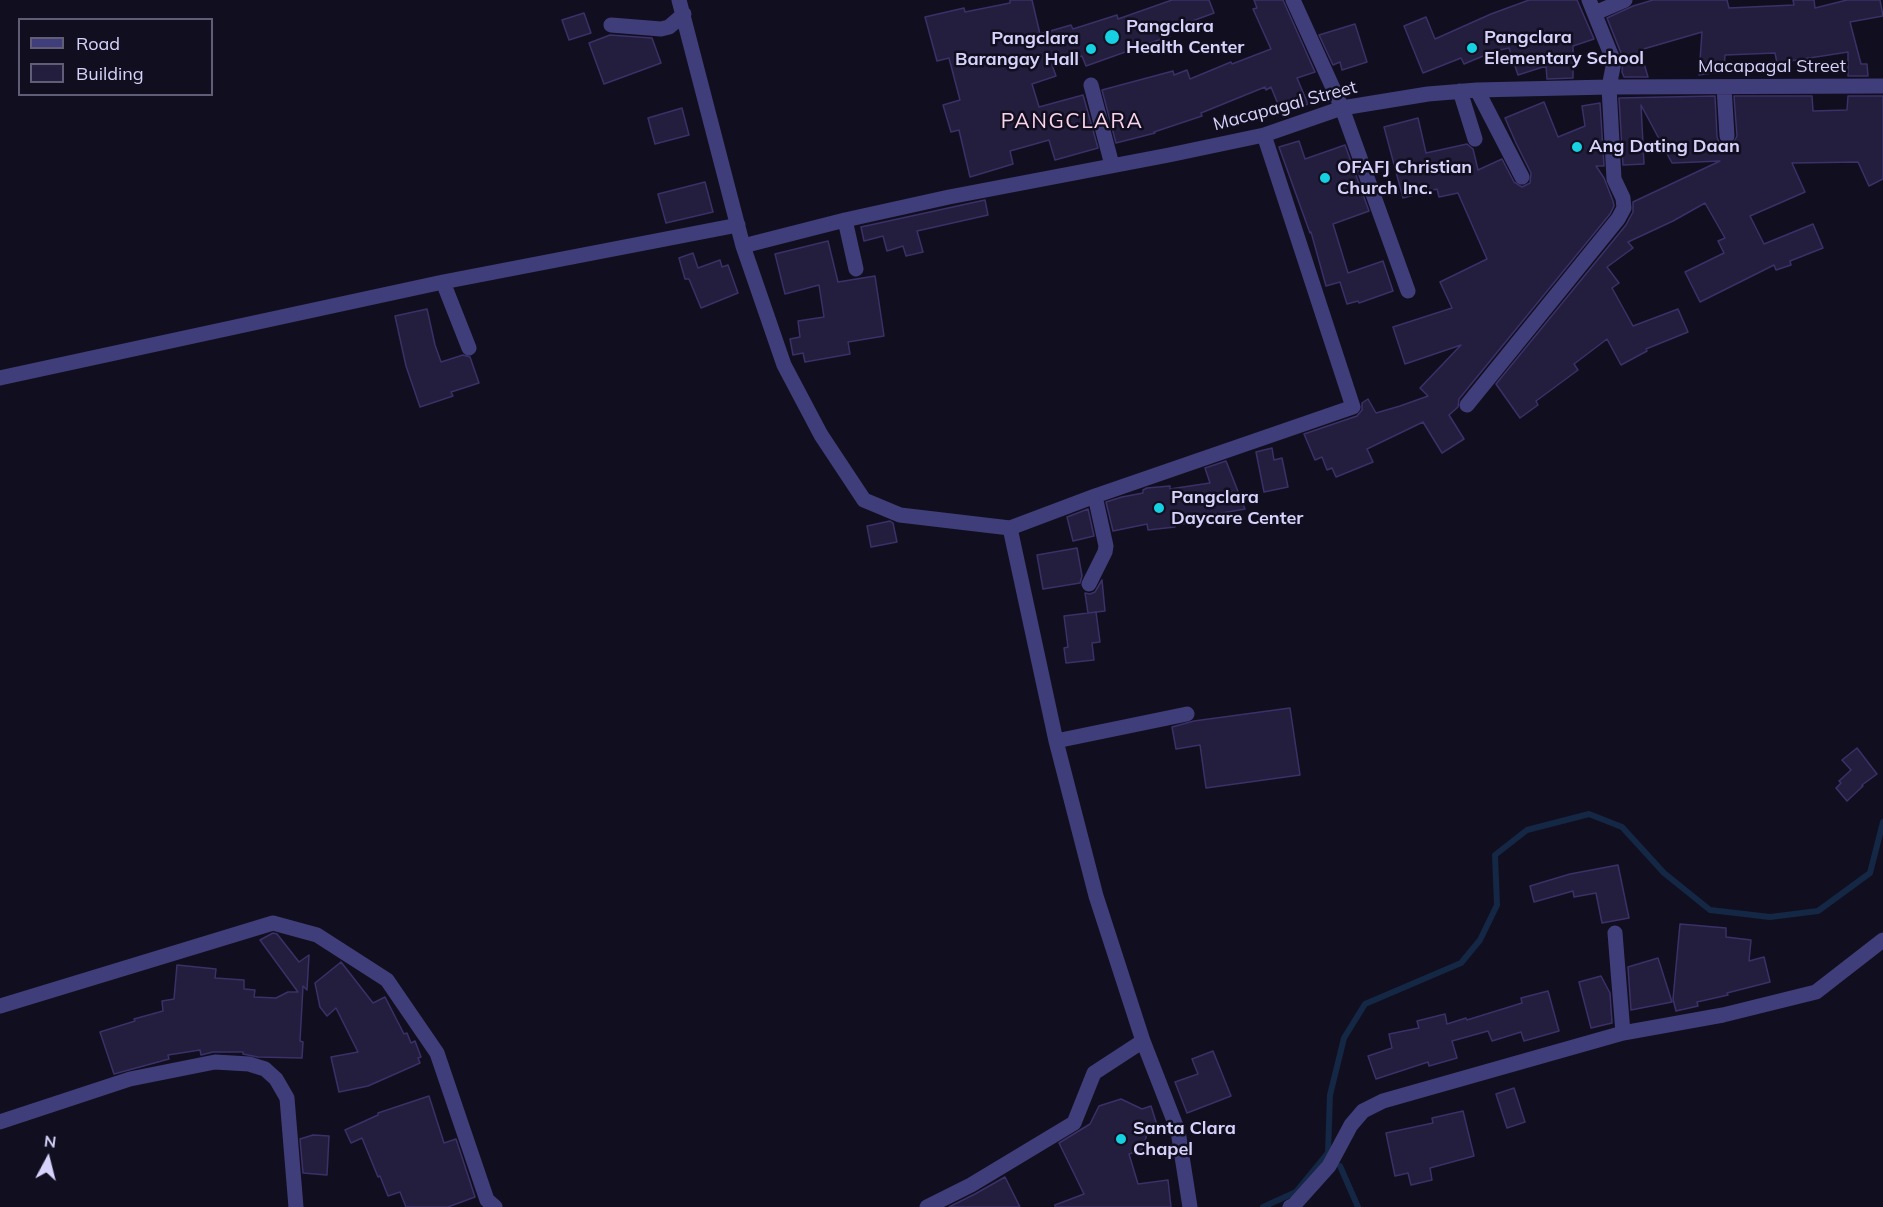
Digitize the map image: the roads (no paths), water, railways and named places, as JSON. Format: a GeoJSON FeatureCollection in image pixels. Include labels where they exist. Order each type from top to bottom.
{"type":"FeatureCollection","features":[{"type":"Feature","properties":{"kind":"street"},"geometry":{"type":"LineString","coordinates":[[1293,0],[1342,108],[1408,291]]}},
{"type":"Feature","properties":{"kind":"street"},"geometry":{"type":"LineString","coordinates":[[1467,405],[1618,219],[1624,208],[1623,198],[1614,179],[1609,87],[1614,62],[1592,7],[1625,0]]}},
{"type":"Feature","properties":{"kind":"street"},"geometry":{"type":"LineString","coordinates":[[611,25],[665,29],[682,7]]}},
{"type":"Feature","properties":{"kind":"street"},"geometry":{"type":"LineString","coordinates":[[682,7],[743,246],[784,365],[821,435],[864,500],[900,514],[1010,528],[1095,496],[1353,407],[1264,135]]}},
{"type":"Feature","properties":{"kind":"street"},"geometry":{"type":"LineString","coordinates":[[1091,85],[1112,165]]}},
{"type":"Feature","properties":{"kind":"street","name":"Macapagal Street"},"geometry":{"type":"LineString","coordinates":[[743,246],[949,197],[1264,135],[1342,108],[1428,94],[1477,90],[1609,87],[1883,86]]}},
{"type":"Feature","properties":{"kind":"street"},"geometry":{"type":"LineString","coordinates":[[1724,87],[1727,136]]}},
{"type":"Feature","properties":{"kind":"street"},"geometry":{"type":"LineString","coordinates":[[1477,90],[1522,177]]}},
{"type":"Feature","properties":{"kind":"street"},"geometry":{"type":"LineString","coordinates":[[1460,91],[1474,138]]}},
{"type":"Feature","properties":{"kind":"street"},"geometry":{"type":"LineString","coordinates":[[845,220],[856,269]]}},
{"type":"Feature","properties":{"kind":"street"},"geometry":{"type":"LineString","coordinates":[[0,378],[443,282],[738,225]]}},
{"type":"Feature","properties":{"kind":"street"},"geometry":{"type":"LineString","coordinates":[[443,282],[469,348]]}},
{"type":"Feature","properties":{"kind":"street"},"geometry":{"type":"LineString","coordinates":[[1089,584],[1106,552],[1095,496]]}},
{"type":"Feature","properties":{"kind":"street"},"geometry":{"type":"LineString","coordinates":[[1010,528],[1056,741],[1096,896],[1143,1041],[1178,1131],[1190,1207]]}},
{"type":"Feature","properties":{"kind":"street"},"geometry":{"type":"LineString","coordinates":[[1056,741],[1187,714]]}},
{"type":"Feature","properties":{"kind":"street"},"geometry":{"type":"LineString","coordinates":[[0,1006],[273,923],[317,935],[387,980],[437,1053],[488,1200],[495,1207]]}},
{"type":"Feature","properties":{"kind":"street"},"geometry":{"type":"LineString","coordinates":[[1615,933],[1623,1034]]}},
{"type":"Feature","properties":{"kind":"street"},"geometry":{"type":"LineString","coordinates":[[1290,1207],[1294,1206],[1329,1167],[1352,1125],[1363,1111],[1383,1101],[1623,1034],[1723,1015],[1816,992],[1883,940]]}},
{"type":"Feature","properties":{"kind":"street"},"geometry":{"type":"LineString","coordinates":[[927,1207],[971,1185],[1074,1123],[1094,1073],[1143,1041]]}},
{"type":"Feature","properties":{"kind":"street"},"geometry":{"type":"LineString","coordinates":[[0,1122],[130,1079],[215,1062],[249,1064],[266,1069],[276,1079],[287,1098],[296,1207]]}},
{"type":"Feature","properties":{"kind":"waterway"},"geometry":{"type":"LineString","coordinates":[[1263,1207],[1296,1192],[1328,1153],[1330,1095],[1344,1038],[1365,1004],[1461,963],[1480,940],[1497,905],[1495,855],[1527,830],[1589,814],[1622,827],[1664,873],[1710,910],[1770,917],[1818,911],[1870,873],[1883,822]]}},
{"type":"Feature","properties":{"kind":"waterway"},"geometry":{"type":"LineString","coordinates":[[1340,1166],[1358,1207]]}},
{"type":"Feature","properties":{"kind":"place","name":"Pangclara Health Center"},"geometry":{"type":"Point","coordinates":[1112,37]}},
{"type":"Feature","properties":{"kind":"place","name":"Pangclara Elementary School"},"geometry":{"type":"Point","coordinates":[1472,48]}},
{"type":"Feature","properties":{"kind":"place","name":"Pangclara Barangay Hall"},"geometry":{"type":"Point","coordinates":[1091,49]}},
{"type":"Feature","properties":{"kind":"place","name":"Ang Dating Daan"},"geometry":{"type":"Point","coordinates":[1577,147]}},
{"type":"Feature","properties":{"kind":"place","name":"OFAFJ Christian Church Inc."},"geometry":{"type":"Point","coordinates":[1325,178]}},
{"type":"Feature","properties":{"kind":"place","name":"Pangclara Daycare Center"},"geometry":{"type":"Point","coordinates":[1159,508]}},
{"type":"Feature","properties":{"kind":"place","name":"Santa Clara Chapel"},"geometry":{"type":"Point","coordinates":[1121,1139]}},
{"type":"Feature","properties":{"kind":"district","name":"PANGCLARA"},"geometry":{"type":"Point","coordinates":[1072,122]}}]}
